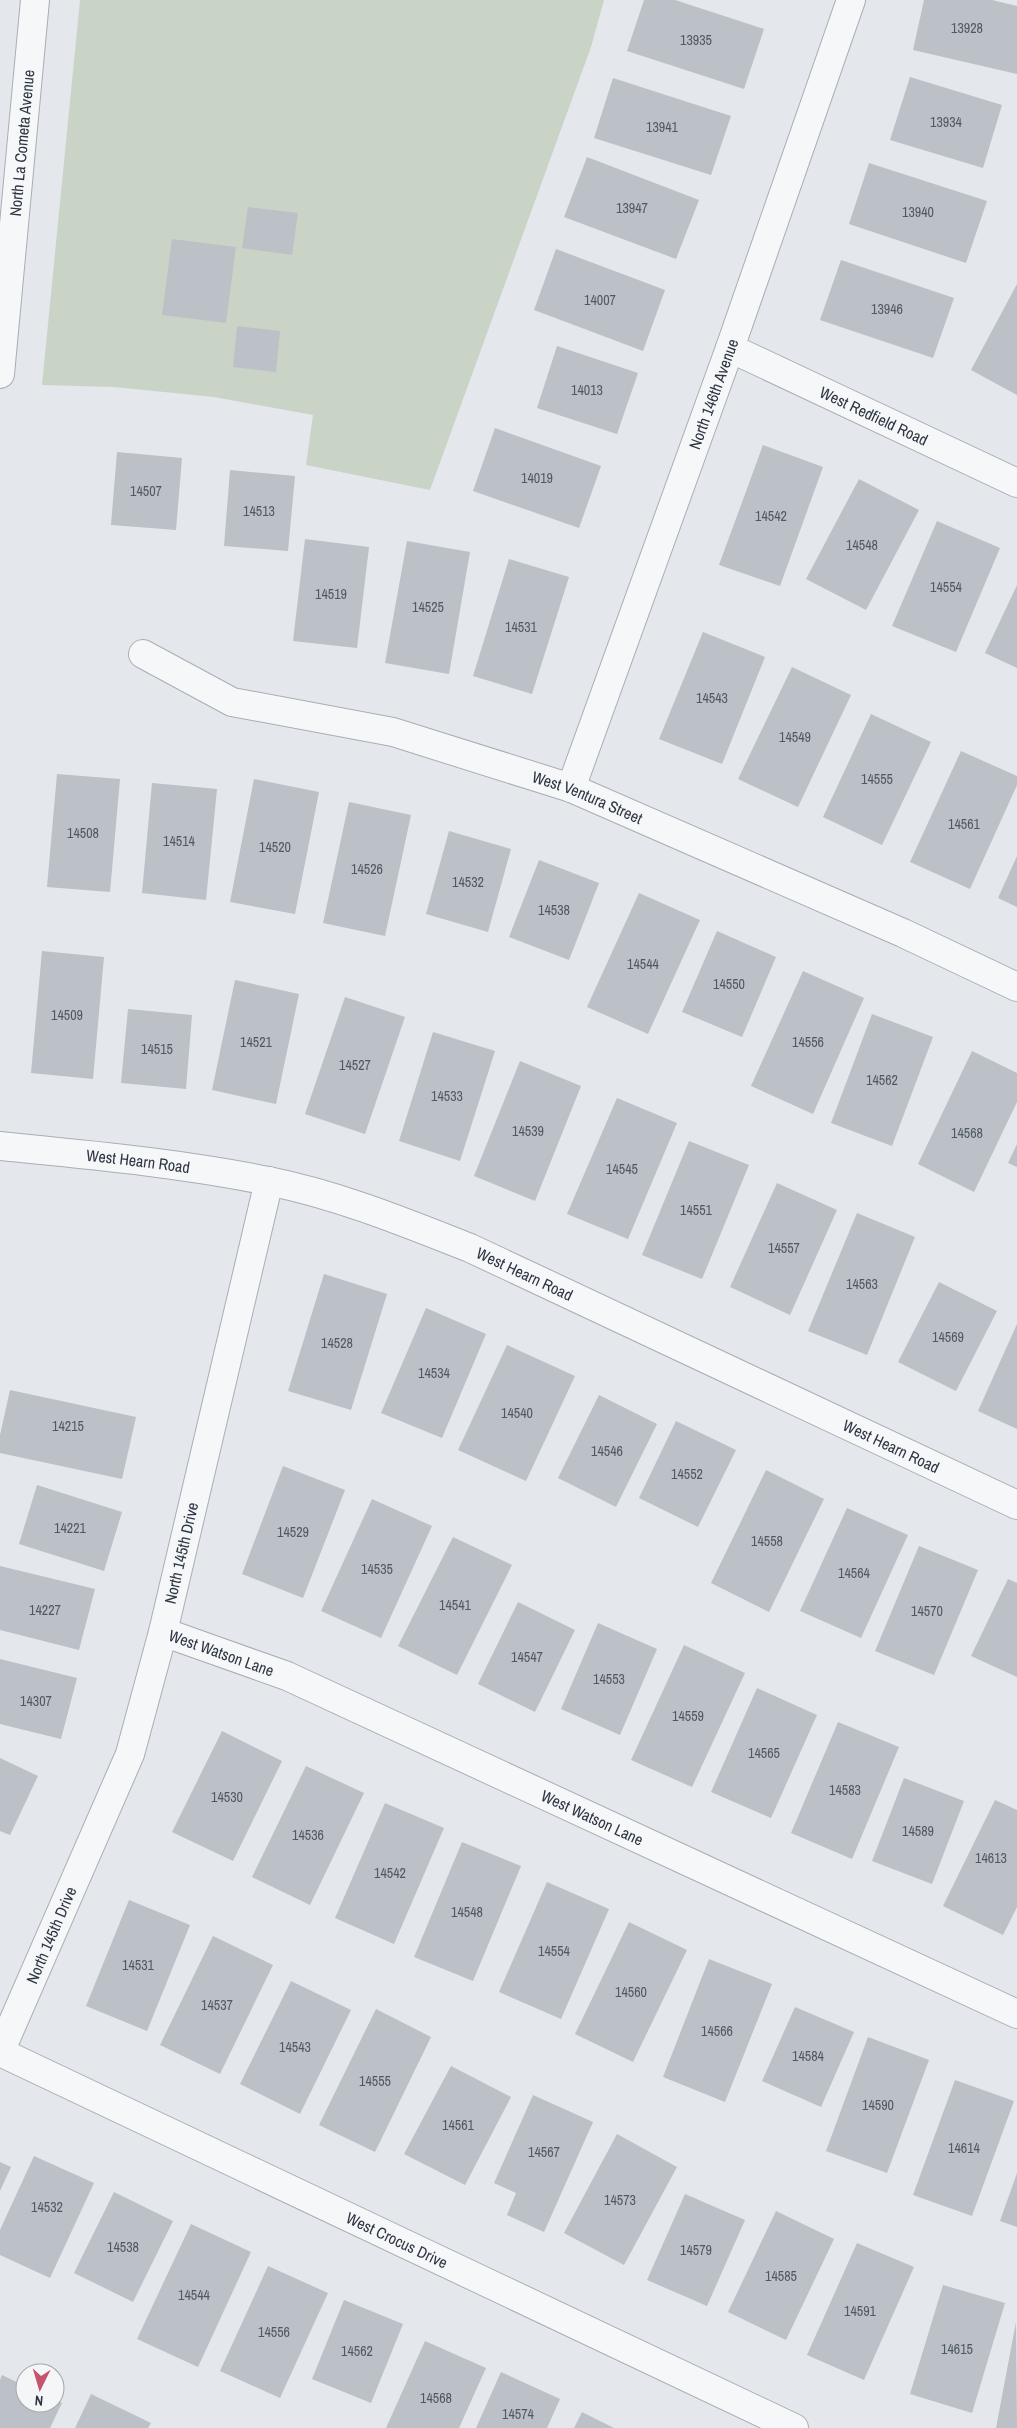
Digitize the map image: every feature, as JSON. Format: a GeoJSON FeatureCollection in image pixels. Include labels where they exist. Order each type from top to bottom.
{"type":"FeatureCollection","features":[{"type":"Feature","properties":{"kind":"street","name":"North La Cometa Avenue"},"geometry":{"type":"LineString","coordinates":[[0,374],[35,0]]}},
{"type":"Feature","properties":{"kind":"street","name":"North 146th Avenue"},"geometry":{"type":"LineString","coordinates":[[571,788],[730,348],[851,0]]}},
{"type":"Feature","properties":{"kind":"street","name":"West Redfield Road"},"geometry":{"type":"LineString","coordinates":[[730,348],[1017,483]]}},
{"type":"Feature","properties":{"kind":"street","name":"West Ventura Street"},"geometry":{"type":"LineString","coordinates":[[143,654],[232,702],[393,732],[571,788],[903,933],[1017,988]]}},
{"type":"Feature","properties":{"kind":"street","name":"West Hearn Road"},"geometry":{"type":"LineString","coordinates":[[0,1146],[121,1158],[269,1181],[378,1211],[470,1248],[1017,1505]]}},
{"type":"Feature","properties":{"kind":"street","name":"North 145th Drive"},"geometry":{"type":"LineString","coordinates":[[0,2052],[130,1754],[163,1632],[269,1181]]}},
{"type":"Feature","properties":{"kind":"street","name":"West Watson Lane"},"geometry":{"type":"LineString","coordinates":[[163,1632],[287,1676],[1017,2014]]}},
{"type":"Feature","properties":{"kind":"street","name":"West Crocus Drive"},"geometry":{"type":"LineString","coordinates":[[0,2052],[794,2428]]}},
{"type":"Feature","properties":{"kind":"green space"},"geometry":{"type":"Polygon","coordinates":[[[80,0],[604,0],[591,47],[430,490],[306,465],[313,415],[214,397],[114,387],[42,385],[80,0]]]}},
{"type":"Feature","properties":{"kind":"building"},"geometry":{"type":"Polygon","coordinates":[[[644,0],[675,0],[764,29],[744,89],[627,51],[644,0]]]}},
{"type":"Feature","properties":{"kind":"building"},"geometry":{"type":"Polygon","coordinates":[[[924,0],[992,0],[1017,6],[1017,74],[913,50],[924,0]]]}},
{"type":"Feature","properties":{"kind":"building"},"geometry":{"type":"Polygon","coordinates":[[[910,77],[1002,105],[983,168],[890,140],[910,77]]]}},
{"type":"Feature","properties":{"kind":"building"},"geometry":{"type":"Polygon","coordinates":[[[613,78],[731,116],[711,175],[594,138],[613,78]]]}},
{"type":"Feature","properties":{"kind":"building"},"geometry":{"type":"Polygon","coordinates":[[[587,157],[699,200],[676,259],[564,217],[587,157]]]}},
{"type":"Feature","properties":{"kind":"building"},"geometry":{"type":"Polygon","coordinates":[[[869,163],[987,201],[966,263],[849,224],[869,163]]]}},
{"type":"Feature","properties":{"kind":"building"},"geometry":{"type":"Polygon","coordinates":[[[248,207],[298,213],[292,255],[242,248],[248,207]]]}},
{"type":"Feature","properties":{"kind":"building"},"geometry":{"type":"Polygon","coordinates":[[[172,239],[236,247],[226,323],[162,315],[172,239]]]}},
{"type":"Feature","properties":{"kind":"building"},"geometry":{"type":"Polygon","coordinates":[[[556,249],[665,290],[643,351],[534,310],[556,249]]]}},
{"type":"Feature","properties":{"kind":"building"},"geometry":{"type":"Polygon","coordinates":[[[841,260],[954,298],[933,358],[820,320],[841,260]]]}},
{"type":"Feature","properties":{"kind":"building"},"geometry":{"type":"Polygon","coordinates":[[[1017,284],[1017,395],[971,370],[1017,284]]]}},
{"type":"Feature","properties":{"kind":"building"},"geometry":{"type":"Polygon","coordinates":[[[237,326],[280,331],[276,372],[233,367],[237,326]]]}},
{"type":"Feature","properties":{"kind":"building"},"geometry":{"type":"Polygon","coordinates":[[[557,346],[638,373],[617,434],[537,408],[557,346]]]}},
{"type":"Feature","properties":{"kind":"building"},"geometry":{"type":"Polygon","coordinates":[[[495,428],[601,466],[579,528],[473,491],[495,428]]]}},
{"type":"Feature","properties":{"kind":"building"},"geometry":{"type":"Polygon","coordinates":[[[763,445],[823,467],[780,586],[719,565],[763,445]]]}},
{"type":"Feature","properties":{"kind":"building"},"geometry":{"type":"Polygon","coordinates":[[[117,452],[182,458],[176,530],[111,525],[117,452]]]}},
{"type":"Feature","properties":{"kind":"building"},"geometry":{"type":"Polygon","coordinates":[[[230,470],[295,476],[288,551],[224,546],[230,470]]]}},
{"type":"Feature","properties":{"kind":"building"},"geometry":{"type":"Polygon","coordinates":[[[859,479],[919,510],[866,610],[806,579],[859,479]]]}},
{"type":"Feature","properties":{"kind":"building"},"geometry":{"type":"Polygon","coordinates":[[[937,521],[1000,548],[956,652],[892,626],[937,521]]]}},
{"type":"Feature","properties":{"kind":"building"},"geometry":{"type":"Polygon","coordinates":[[[305,539],[369,547],[357,648],[293,641],[305,539]]]}},
{"type":"Feature","properties":{"kind":"building"},"geometry":{"type":"Polygon","coordinates":[[[407,541],[470,552],[449,674],[385,663],[407,541]]]}},
{"type":"Feature","properties":{"kind":"building"},"geometry":{"type":"Polygon","coordinates":[[[509,559],[569,577],[532,694],[473,676],[509,559]]]}},
{"type":"Feature","properties":{"kind":"building"},"geometry":{"type":"Polygon","coordinates":[[[1017,585],[1017,668],[985,653],[1017,585]]]}},
{"type":"Feature","properties":{"kind":"building"},"geometry":{"type":"Polygon","coordinates":[[[703,632],[765,657],[722,764],[659,739],[703,632]]]}},
{"type":"Feature","properties":{"kind":"building"},"geometry":{"type":"Polygon","coordinates":[[[792,667],[851,695],[798,807],[738,779],[792,667]]]}},
{"type":"Feature","properties":{"kind":"building"},"geometry":{"type":"Polygon","coordinates":[[[871,714],[931,742],[882,845],[823,817],[871,714]]]}},
{"type":"Feature","properties":{"kind":"building"},"geometry":{"type":"Polygon","coordinates":[[[961,751],[1017,776],[1017,785],[970,889],[910,862],[961,751]]]}},
{"type":"Feature","properties":{"kind":"building"},"geometry":{"type":"Polygon","coordinates":[[[57,774],[120,779],[110,892],[47,887],[57,774]]]}},
{"type":"Feature","properties":{"kind":"building"},"geometry":{"type":"Polygon","coordinates":[[[254,779],[319,792],[295,914],[230,902],[254,779]]]}},
{"type":"Feature","properties":{"kind":"building"},"geometry":{"type":"Polygon","coordinates":[[[152,783],[217,789],[206,900],[142,893],[152,783]]]}},
{"type":"Feature","properties":{"kind":"building"},"geometry":{"type":"Polygon","coordinates":[[[349,802],[411,815],[385,936],[323,923],[349,802]]]}},
{"type":"Feature","properties":{"kind":"building"},"geometry":{"type":"Polygon","coordinates":[[[449,831],[511,849],[488,932],[426,914],[449,831]]]}},
{"type":"Feature","properties":{"kind":"building"},"geometry":{"type":"Polygon","coordinates":[[[1017,856],[1017,907],[998,898],[1017,856]]]}},
{"type":"Feature","properties":{"kind":"building"},"geometry":{"type":"Polygon","coordinates":[[[539,860],[599,883],[569,960],[509,937],[539,860]]]}},
{"type":"Feature","properties":{"kind":"building"},"geometry":{"type":"Polygon","coordinates":[[[639,893],[700,920],[648,1034],[587,1007],[639,893]]]}},
{"type":"Feature","properties":{"kind":"building"},"geometry":{"type":"Polygon","coordinates":[[[717,931],[776,957],[742,1037],[682,1012],[717,931]]]}},
{"type":"Feature","properties":{"kind":"building"},"geometry":{"type":"Polygon","coordinates":[[[42,951],[104,957],[93,1079],[31,1073],[42,951]]]}},
{"type":"Feature","properties":{"kind":"building"},"geometry":{"type":"Polygon","coordinates":[[[803,971],[864,998],[813,1114],[751,1086],[803,971]]]}},
{"type":"Feature","properties":{"kind":"building"},"geometry":{"type":"Polygon","coordinates":[[[235,980],[299,994],[276,1104],[212,1090],[235,980]]]}},
{"type":"Feature","properties":{"kind":"building"},"geometry":{"type":"Polygon","coordinates":[[[345,997],[405,1017],[365,1134],[305,1114],[345,997]]]}},
{"type":"Feature","properties":{"kind":"building"},"geometry":{"type":"Polygon","coordinates":[[[128,1009],[192,1015],[186,1089],[121,1083],[128,1009]]]}},
{"type":"Feature","properties":{"kind":"building"},"geometry":{"type":"Polygon","coordinates":[[[872,1014],[933,1037],[892,1146],[831,1123],[872,1014]]]}},
{"type":"Feature","properties":{"kind":"building"},"geometry":{"type":"Polygon","coordinates":[[[433,1032],[495,1051],[460,1161],[399,1141],[433,1032]]]}},
{"type":"Feature","properties":{"kind":"building"},"geometry":{"type":"Polygon","coordinates":[[[972,1051],[1017,1073],[1017,1102],[974,1192],[918,1164],[972,1051]]]}},
{"type":"Feature","properties":{"kind":"building"},"geometry":{"type":"Polygon","coordinates":[[[520,1061],[581,1086],[535,1201],[474,1176],[520,1061]]]}},
{"type":"Feature","properties":{"kind":"building"},"geometry":{"type":"Polygon","coordinates":[[[617,1098],[677,1123],[628,1239],[567,1214],[617,1098]]]}},
{"type":"Feature","properties":{"kind":"building"},"geometry":{"type":"Polygon","coordinates":[[[689,1141],[749,1165],[702,1279],[642,1255],[689,1141]]]}},
{"type":"Feature","properties":{"kind":"building"},"geometry":{"type":"Polygon","coordinates":[[[1017,1144],[1017,1167],[1008,1163],[1017,1144]]]}},
{"type":"Feature","properties":{"kind":"building"},"geometry":{"type":"Polygon","coordinates":[[[777,1183],[837,1210],[790,1315],[730,1287],[777,1183]]]}},
{"type":"Feature","properties":{"kind":"building"},"geometry":{"type":"Polygon","coordinates":[[[857,1213],[915,1237],[867,1355],[808,1331],[857,1213]]]}},
{"type":"Feature","properties":{"kind":"building"},"geometry":{"type":"Polygon","coordinates":[[[324,1274],[387,1294],[351,1410],[288,1391],[324,1274]]]}},
{"type":"Feature","properties":{"kind":"building"},"geometry":{"type":"Polygon","coordinates":[[[939,1282],[997,1311],[956,1391],[898,1362],[939,1282]]]}},
{"type":"Feature","properties":{"kind":"building"},"geometry":{"type":"Polygon","coordinates":[[[426,1308],[486,1334],[442,1438],[381,1413],[426,1308]]]}},
{"type":"Feature","properties":{"kind":"building"},"geometry":{"type":"Polygon","coordinates":[[[1017,1324],[1017,1429],[978,1411],[1017,1324]]]}},
{"type":"Feature","properties":{"kind":"building"},"geometry":{"type":"Polygon","coordinates":[[[507,1345],[575,1376],[526,1481],[458,1450],[507,1345]]]}},
{"type":"Feature","properties":{"kind":"building"},"geometry":{"type":"Polygon","coordinates":[[[10,1390],[136,1417],[122,1479],[0,1453],[0,1435],[10,1390]]]}},
{"type":"Feature","properties":{"kind":"building"},"geometry":{"type":"Polygon","coordinates":[[[599,1395],[657,1424],[616,1507],[558,1478],[599,1395]]]}},
{"type":"Feature","properties":{"kind":"building"},"geometry":{"type":"Polygon","coordinates":[[[676,1421],[736,1450],[698,1527],[639,1498],[676,1421]]]}},
{"type":"Feature","properties":{"kind":"building"},"geometry":{"type":"Polygon","coordinates":[[[283,1466],[345,1490],[303,1598],[242,1574],[283,1466]]]}},
{"type":"Feature","properties":{"kind":"building"},"geometry":{"type":"Polygon","coordinates":[[[766,1470],[824,1499],[769,1612],[711,1583],[766,1470]]]}},
{"type":"Feature","properties":{"kind":"building"},"geometry":{"type":"Polygon","coordinates":[[[37,1485],[122,1512],[104,1571],[19,1544],[37,1485]]]}},
{"type":"Feature","properties":{"kind":"building"},"geometry":{"type":"Polygon","coordinates":[[[372,1499],[432,1526],[381,1638],[321,1611],[372,1499]]]}},
{"type":"Feature","properties":{"kind":"building"},"geometry":{"type":"Polygon","coordinates":[[[847,1508],[908,1535],[861,1638],[800,1611],[847,1508]]]}},
{"type":"Feature","properties":{"kind":"building"},"geometry":{"type":"Polygon","coordinates":[[[453,1537],[512,1565],[457,1675],[398,1646],[453,1537]]]}},
{"type":"Feature","properties":{"kind":"building"},"geometry":{"type":"Polygon","coordinates":[[[919,1546],[978,1570],[934,1675],[875,1651],[919,1546]]]}},
{"type":"Feature","properties":{"kind":"building"},"geometry":{"type":"Polygon","coordinates":[[[0,1566],[95,1589],[79,1650],[0,1630],[0,1566]]]}},
{"type":"Feature","properties":{"kind":"building"},"geometry":{"type":"Polygon","coordinates":[[[1008,1579],[1017,1583],[1017,1677],[971,1656],[1008,1579]]]}},
{"type":"Feature","properties":{"kind":"building"},"geometry":{"type":"Polygon","coordinates":[[[518,1602],[575,1630],[535,1712],[478,1684],[518,1602]]]}},
{"type":"Feature","properties":{"kind":"building"},"geometry":{"type":"Polygon","coordinates":[[[598,1623],[657,1649],[620,1735],[561,1709],[598,1623]]]}},
{"type":"Feature","properties":{"kind":"building"},"geometry":{"type":"Polygon","coordinates":[[[684,1645],[745,1673],[692,1787],[631,1760],[684,1645]]]}},
{"type":"Feature","properties":{"kind":"building"},"geometry":{"type":"Polygon","coordinates":[[[0,1659],[77,1678],[61,1739],[0,1724],[0,1659]]]}},
{"type":"Feature","properties":{"kind":"building"},"geometry":{"type":"Polygon","coordinates":[[[757,1688],[817,1715],[771,1818],[711,1792],[757,1688]]]}},
{"type":"Feature","properties":{"kind":"building"},"geometry":{"type":"Polygon","coordinates":[[[838,1722],[899,1747],[852,1859],[791,1833],[838,1722]]]}},
{"type":"Feature","properties":{"kind":"building"},"geometry":{"type":"Polygon","coordinates":[[[222,1731],[282,1761],[233,1861],[172,1832],[222,1731]]]}},
{"type":"Feature","properties":{"kind":"building"},"geometry":{"type":"Polygon","coordinates":[[[0,1758],[38,1776],[10,1835],[0,1831],[0,1758]]]}},
{"type":"Feature","properties":{"kind":"building"},"geometry":{"type":"Polygon","coordinates":[[[306,1766],[364,1793],[310,1905],[252,1877],[306,1766]]]}},
{"type":"Feature","properties":{"kind":"building"},"geometry":{"type":"Polygon","coordinates":[[[904,1778],[964,1801],[932,1884],[872,1861],[904,1778]]]}},
{"type":"Feature","properties":{"kind":"building"},"geometry":{"type":"Polygon","coordinates":[[[995,1800],[1017,1810],[1017,1907],[1003,1935],[943,1906],[995,1800]]]}},
{"type":"Feature","properties":{"kind":"building"},"geometry":{"type":"Polygon","coordinates":[[[385,1803],[444,1828],[394,1944],[335,1918],[385,1803]]]}},
{"type":"Feature","properties":{"kind":"building"},"geometry":{"type":"Polygon","coordinates":[[[462,1842],[521,1866],[473,1981],[414,1957],[462,1842]]]}},
{"type":"Feature","properties":{"kind":"building"},"geometry":{"type":"Polygon","coordinates":[[[547,1882],[609,1909],[561,2019],[499,1992],[547,1882]]]}},
{"type":"Feature","properties":{"kind":"building"},"geometry":{"type":"Polygon","coordinates":[[[129,1900],[190,1925],[147,2031],[86,2006],[129,1900]]]}},
{"type":"Feature","properties":{"kind":"building"},"geometry":{"type":"Polygon","coordinates":[[[629,1922],[687,1950],[633,2062],[575,2034],[629,1922]]]}},
{"type":"Feature","properties":{"kind":"building"},"geometry":{"type":"Polygon","coordinates":[[[213,1936],[273,1965],[220,2074],[160,2045],[213,1936]]]}},
{"type":"Feature","properties":{"kind":"building"},"geometry":{"type":"Polygon","coordinates":[[[709,1959],[772,1984],[725,2102],[663,2077],[709,1959]]]}},
{"type":"Feature","properties":{"kind":"building"},"geometry":{"type":"Polygon","coordinates":[[[291,1981],[351,2010],[300,2114],[240,2084],[291,1981]]]}},
{"type":"Feature","properties":{"kind":"building"},"geometry":{"type":"Polygon","coordinates":[[[795,2007],[854,2032],[821,2107],[762,2081],[795,2007]]]}},
{"type":"Feature","properties":{"kind":"building"},"geometry":{"type":"Polygon","coordinates":[[[376,2009],[431,2037],[375,2152],[319,2125],[376,2009]]]}},
{"type":"Feature","properties":{"kind":"building"},"geometry":{"type":"Polygon","coordinates":[[[868,2037],[929,2060],[887,2173],[826,2151],[868,2037]]]}},
{"type":"Feature","properties":{"kind":"building"},"geometry":{"type":"Polygon","coordinates":[[[451,2066],[511,2097],[465,2185],[404,2154],[451,2066]]]}},
{"type":"Feature","properties":{"kind":"building"},"geometry":{"type":"Polygon","coordinates":[[[955,2080],[1014,2101],[972,2216],[913,2195],[955,2080]]]}},
{"type":"Feature","properties":{"kind":"building"},"geometry":{"type":"Polygon","coordinates":[[[533,2095],[593,2122],[544,2232],[507,2215],[516,2193],[494,2183],[533,2095]]]}},
{"type":"Feature","properties":{"kind":"building"},"geometry":{"type":"Polygon","coordinates":[[[617,2134],[677,2167],[624,2265],[564,2233],[617,2134]]]}},
{"type":"Feature","properties":{"kind":"building"},"geometry":{"type":"Polygon","coordinates":[[[34,2156],[94,2183],[50,2278],[0,2255],[0,2230],[34,2156]]]}},
{"type":"Feature","properties":{"kind":"building"},"geometry":{"type":"Polygon","coordinates":[[[0,2162],[11,2167],[0,2191],[0,2162]]]}},
{"type":"Feature","properties":{"kind":"building"},"geometry":{"type":"Polygon","coordinates":[[[1017,2173],[1017,2227],[1000,2221],[1017,2173]]]}},
{"type":"Feature","properties":{"kind":"building"},"geometry":{"type":"Polygon","coordinates":[[[114,2192],[173,2221],[133,2302],[74,2273],[114,2192]]]}},
{"type":"Feature","properties":{"kind":"building"},"geometry":{"type":"Polygon","coordinates":[[[685,2194],[745,2220],[707,2306],[647,2280],[685,2194]]]}},
{"type":"Feature","properties":{"kind":"building"},"geometry":{"type":"Polygon","coordinates":[[[776,2211],[834,2239],[786,2340],[728,2312],[776,2211]]]}},
{"type":"Feature","properties":{"kind":"building"},"geometry":{"type":"Polygon","coordinates":[[[191,2224],[251,2252],[198,2367],[137,2339],[191,2224]]]}},
{"type":"Feature","properties":{"kind":"building"},"geometry":{"type":"Polygon","coordinates":[[[857,2243],[914,2267],[864,2380],[807,2355],[857,2243]]]}},
{"type":"Feature","properties":{"kind":"building"},"geometry":{"type":"Polygon","coordinates":[[[268,2266],[328,2293],[280,2398],[220,2371],[268,2266]]]}},
{"type":"Feature","properties":{"kind":"building"},"geometry":{"type":"Polygon","coordinates":[[[943,2285],[1005,2303],[972,2413],[910,2394],[943,2285]]]}},
{"type":"Feature","properties":{"kind":"building"},"geometry":{"type":"Polygon","coordinates":[[[344,2300],[403,2324],[371,2403],[312,2379],[344,2300]]]}},
{"type":"Feature","properties":{"kind":"building"},"geometry":{"type":"Polygon","coordinates":[[[1016,2322],[1017,2428],[996,2428],[1016,2322]]]}},
{"type":"Feature","properties":{"kind":"building"},"geometry":{"type":"Polygon","coordinates":[[[425,2341],[486,2368],[459,2428],[386,2428],[425,2341]]]}},
{"type":"Feature","properties":{"kind":"building"},"geometry":{"type":"Polygon","coordinates":[[[501,2372],[560,2399],[547,2428],[476,2428],[501,2372]]]}},
{"type":"Feature","properties":{"kind":"building"},"geometry":{"type":"Polygon","coordinates":[[[2,2375],[15,2381],[15,2413],[57,2413],[50,2428],[0,2428],[0,2380],[2,2375]]]}},
{"type":"Feature","properties":{"kind":"building"},"geometry":{"type":"Polygon","coordinates":[[[91,2394],[151,2423],[148,2428],[75,2428],[91,2394]]]}},
{"type":"Feature","properties":{"kind":"building"},"geometry":{"type":"Polygon","coordinates":[[[582,2412],[614,2428],[574,2428],[582,2412]]]}}]}
